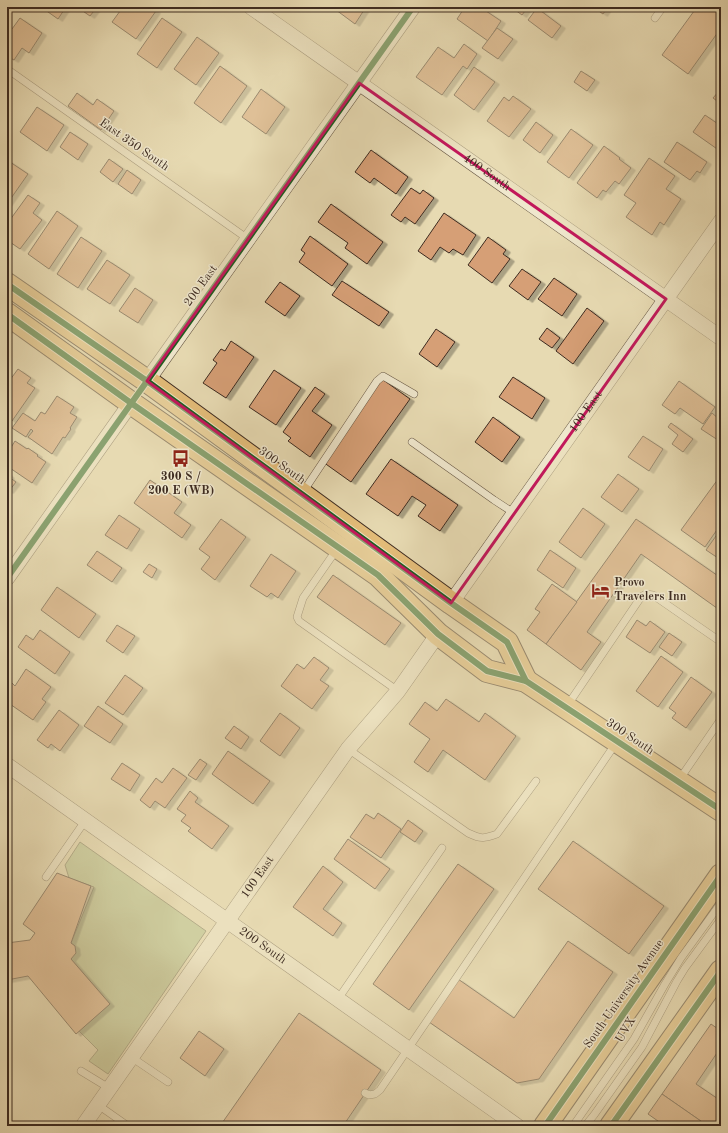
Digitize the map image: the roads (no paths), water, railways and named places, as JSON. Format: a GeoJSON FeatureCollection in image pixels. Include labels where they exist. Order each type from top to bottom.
{"type":"FeatureCollection","features":[{"type":"Feature","properties":{"kind":"main road","name":"300 South"},"geometry":{"type":"LineString","coordinates":[[7,284],[147,381],[451,603],[507,642],[526,681]]}},
{"type":"Feature","properties":{"kind":"main road","name":"300 South"},"geometry":{"type":"LineString","coordinates":[[7,314],[131,403],[378,575],[438,634],[487,671],[526,681],[721,810]]}},
{"type":"Feature","properties":{"kind":"main road","name":"South University Avenue"},"geometry":{"type":"LineString","coordinates":[[545,1126],[721,875]]}},
{"type":"Feature","properties":{"kind":"main road"},"geometry":{"type":"LineString","coordinates":[[612,1126],[721,971]]}},
{"type":"Feature","properties":{"kind":"street","name":"400 South"},"geometry":{"type":"LineString","coordinates":[[251,7],[721,338]]}},
{"type":"Feature","properties":{"kind":"street","name":"200 East"},"geometry":{"type":"LineString","coordinates":[[147,381],[413,7]]}},
{"type":"Feature","properties":{"kind":"street","name":"100 East"},"geometry":{"type":"LineString","coordinates":[[451,603],[721,221]]}},
{"type":"Feature","properties":{"kind":"street"},"geometry":{"type":"LineString","coordinates":[[7,578],[131,403]]}},
{"type":"Feature","properties":{"kind":"street","name":"100 East"},"geometry":{"type":"LineString","coordinates":[[83,1126],[348,749],[398,691],[438,634]]}},
{"type":"Feature","properties":{"kind":"street","name":"200 South"},"geometry":{"type":"LineString","coordinates":[[7,765],[517,1126]]}},
{"type":"Feature","properties":{"kind":"lane"},"geometry":{"type":"LineString","coordinates":[[655,18],[663,7]]}},
{"type":"Feature","properties":{"kind":"lane","name":"East 350 South"},"geometry":{"type":"LineString","coordinates":[[7,69],[248,239]]}},
{"type":"Feature","properties":{"kind":"lane"},"geometry":{"type":"LineString","coordinates":[[301,494],[377,380],[383,376],[414,394]]}},
{"type":"Feature","properties":{"kind":"lane"},"geometry":{"type":"LineString","coordinates":[[412,442],[514,513]]}},
{"type":"Feature","properties":{"kind":"lane"},"geometry":{"type":"LineString","coordinates":[[338,547],[303,598],[297,617],[299,621],[398,691]]}},
{"type":"Feature","properties":{"kind":"lane"},"geometry":{"type":"LineString","coordinates":[[566,708],[641,597],[646,594],[653,595],[721,642]]}},
{"type":"Feature","properties":{"kind":"lane"},"geometry":{"type":"LineString","coordinates":[[678,782],[697,752],[721,719]]}},
{"type":"Feature","properties":{"kind":"lane"},"geometry":{"type":"LineString","coordinates":[[365,1093],[369,1096],[380,1090],[617,742]]}},
{"type":"Feature","properties":{"kind":"lane"},"geometry":{"type":"LineString","coordinates":[[348,749],[468,833],[480,838],[497,834],[536,782]]}},
{"type":"Feature","properties":{"kind":"lane"},"geometry":{"type":"LineString","coordinates":[[46,877],[85,821]]}},
{"type":"Feature","properties":{"kind":"lane"},"geometry":{"type":"LineString","coordinates":[[338,999],[442,848]]}},
{"type":"Feature","properties":{"kind":"lane","name":"UVX"},"geometry":{"type":"LineString","coordinates":[[573,1126],[634,1039],[681,958],[721,903]]}},
{"type":"Feature","properties":{"kind":"lane","name":"UVX"},"geometry":{"type":"LineString","coordinates":[[586,1126],[642,1047],[681,975],[721,918]]}},
{"type":"Feature","properties":{"kind":"lane"},"geometry":{"type":"LineString","coordinates":[[131,1057],[168,1082]]}},
{"type":"Feature","properties":{"kind":"lane"},"geometry":{"type":"LineString","coordinates":[[81,1071],[109,1088]]}},
{"type":"Feature","properties":{"kind":"lane"},"geometry":{"type":"LineString","coordinates":[[98,1105],[128,1126]]}},
{"type":"Feature","properties":{"kind":"place","name":"300 S / 200 E (WB)"},"geometry":{"type":"Point","coordinates":[181,458]}},
{"type":"Feature","properties":{"kind":"place","name":"Provo Travelers Inn"},"geometry":{"type":"Point","coordinates":[601,590]}}]}
